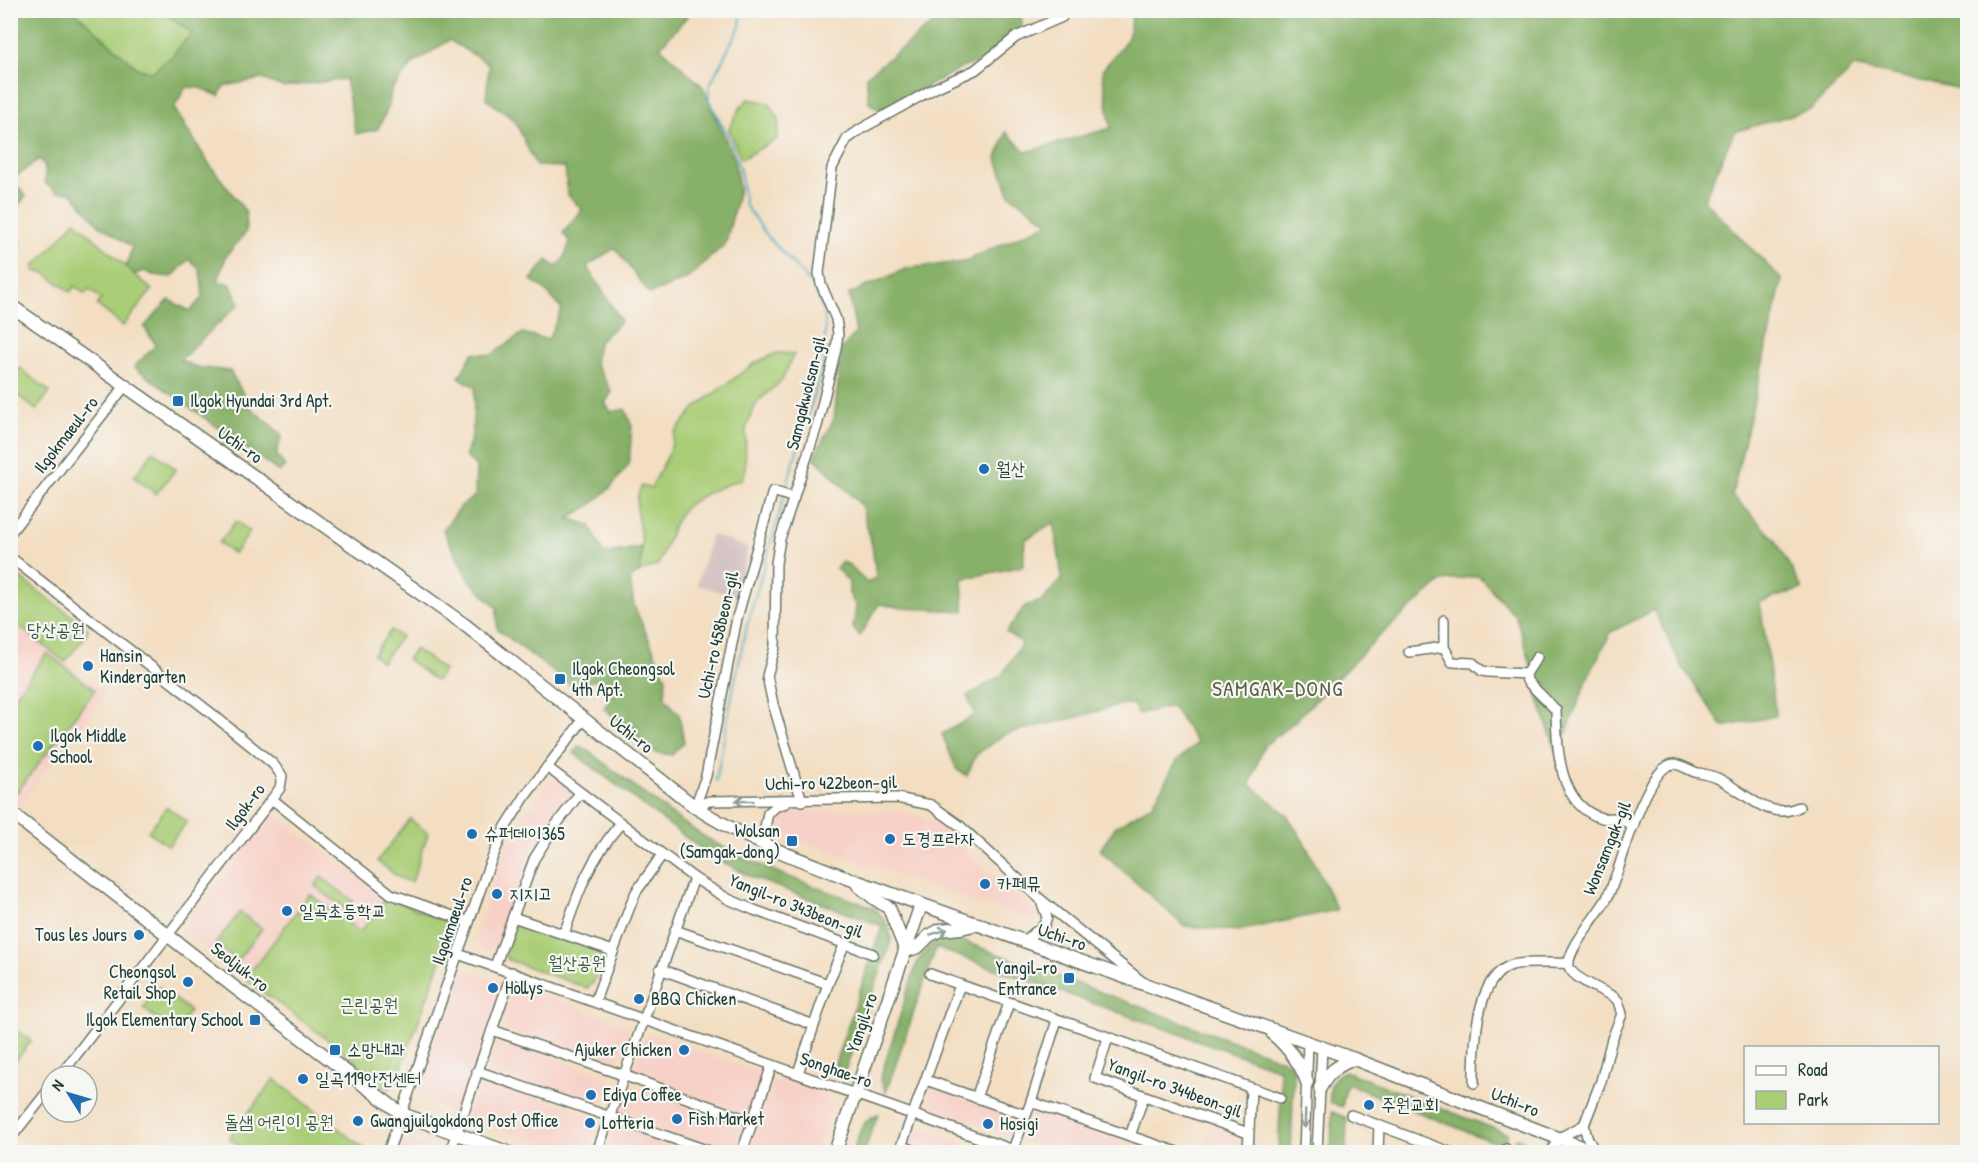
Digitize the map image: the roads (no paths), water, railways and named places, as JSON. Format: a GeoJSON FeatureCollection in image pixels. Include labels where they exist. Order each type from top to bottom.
{"type":"FeatureCollection","features":[{"type":"Feature","properties":{"kind":"main road","name":"Uchi-ro"},"geometry":{"type":"LineString","coordinates":[[10,305],[465,625],[695,807],[726,827],[767,847],[853,880],[1270,1031],[1354,1059],[1594,1152]]}},
{"type":"Feature","properties":{"kind":"main road","name":"Seoljuk-ro"},"geometry":{"type":"LineString","coordinates":[[10,812],[234,987],[402,1114],[507,1152]]}},
{"type":"Feature","properties":{"kind":"main road"},"geometry":{"type":"LineString","coordinates":[[853,880],[874,899],[889,908],[906,951],[918,947],[929,936],[940,930],[978,924]]}},
{"type":"Feature","properties":{"kind":"main road","name":"Yangil-ro"},"geometry":{"type":"LineString","coordinates":[[835,1152],[921,905]]}},
{"type":"Feature","properties":{"kind":"main road"},"geometry":{"type":"LineString","coordinates":[[1270,1031],[1289,1048],[1304,1071],[1307,1082]]}},
{"type":"Feature","properties":{"kind":"main road"},"geometry":{"type":"LineString","coordinates":[[1320,1088],[1328,1073],[1340,1064],[1354,1059]]}},
{"type":"Feature","properties":{"kind":"street","name":"Samgakwolsan-gil"},"geometry":{"type":"LineString","coordinates":[[798,801],[768,676],[776,637],[776,563],[780,539],[822,408],[837,341],[836,319],[821,284],[819,273],[832,168],[836,157],[848,140],[861,129],[935,88],[975,70],[1016,37],[1062,17],[1063,10]]}},
{"type":"Feature","properties":{"kind":"street","name":"Ilgokmaeul-ro"},"geometry":{"type":"LineString","coordinates":[[10,532],[125,386]]}},
{"type":"Feature","properties":{"kind":"street","name":"Uchi-ro 458beon-gil"},"geometry":{"type":"LineString","coordinates":[[695,807],[706,776],[736,618],[774,491],[794,498]]}},
{"type":"Feature","properties":{"kind":"street","name":"Ilgok-ro"},"geometry":{"type":"LineString","coordinates":[[10,557],[273,764],[282,776],[280,788],[272,800],[69,1064]]}},
{"type":"Feature","properties":{"kind":"street"},"geometry":{"type":"LineString","coordinates":[[1444,620],[1444,647],[1452,662],[1473,663],[1482,671],[1488,672],[1526,674]]}},
{"type":"Feature","properties":{"kind":"street"},"geometry":{"type":"LineString","coordinates":[[1409,652],[1444,647]]}},
{"type":"Feature","properties":{"kind":"street"},"geometry":{"type":"LineString","coordinates":[[1537,657],[1526,674],[1527,681],[1556,710],[1556,735],[1563,772],[1575,801],[1603,818],[1613,818],[1634,825]]}},
{"type":"Feature","properties":{"kind":"street","name":"Ilgokmaeul-ro"},"geometry":{"type":"LineString","coordinates":[[388,1152],[488,868],[505,828],[547,767],[584,720]]}},
{"type":"Feature","properties":{"kind":"street","name":"Wonsamgak-gil"},"geometry":{"type":"LineString","coordinates":[[1569,963],[1573,950],[1607,898],[1639,809],[1657,776],[1667,766],[1675,764],[1719,778],[1754,802],[1768,808],[1789,812],[1799,807]]}},
{"type":"Feature","properties":{"kind":"street","name":"Yangil-ro 343beon-gil"},"geometry":{"type":"LineString","coordinates":[[547,767],[662,855],[728,899],[873,954]]}},
{"type":"Feature","properties":{"kind":"street"},"geometry":{"type":"LineString","coordinates":[[495,966],[534,859],[580,793]]}},
{"type":"Feature","properties":{"kind":"street","name":"Uchi-ro 422beon-gil"},"geometry":{"type":"LineString","coordinates":[[695,807],[709,801],[897,798],[931,805],[959,825],[1040,899],[1146,986]]}},
{"type":"Feature","properties":{"kind":"street"},"geometry":{"type":"LineString","coordinates":[[272,800],[391,894],[469,922]]}},
{"type":"Feature","properties":{"kind":"street"},"geometry":{"type":"LineString","coordinates":[[767,847],[765,832],[768,813],[777,806],[798,801]]}},
{"type":"Feature","properties":{"kind":"street"},"geometry":{"type":"LineString","coordinates":[[564,934],[583,881],[598,852],[621,823]]}},
{"type":"Feature","properties":{"kind":"street"},"geometry":{"type":"LineString","coordinates":[[596,1001],[636,892],[662,855]]}},
{"type":"Feature","properties":{"kind":"street"},"geometry":{"type":"LineString","coordinates":[[597,1152],[694,878]]}},
{"type":"Feature","properties":{"kind":"street"},"geometry":{"type":"LineString","coordinates":[[1023,942],[1044,925],[1047,917],[1040,899]]}},
{"type":"Feature","properties":{"kind":"street"},"geometry":{"type":"LineString","coordinates":[[513,917],[613,951]]}},
{"type":"Feature","properties":{"kind":"street"},"geometry":{"type":"LineString","coordinates":[[675,930],[828,984]]}},
{"type":"Feature","properties":{"kind":"street"},"geometry":{"type":"LineString","coordinates":[[798,1073],[828,984],[845,943]]}},
{"type":"Feature","properties":{"kind":"street","name":"Songhae-ro"},"geometry":{"type":"LineString","coordinates":[[458,954],[596,1001],[1015,1152]]}},
{"type":"Feature","properties":{"kind":"street"},"geometry":{"type":"LineString","coordinates":[[1474,1083],[1474,1054],[1480,1013],[1488,986],[1498,973],[1520,963],[1569,963],[1570,969],[1577,977],[1614,997],[1618,1001],[1622,1014],[1612,1039],[1601,1081],[1584,1125],[1594,1152]]}},
{"type":"Feature","properties":{"kind":"street"},"geometry":{"type":"LineString","coordinates":[[660,969],[814,1025]]}},
{"type":"Feature","properties":{"kind":"street"},"geometry":{"type":"LineString","coordinates":[[450,1152],[512,972]]}},
{"type":"Feature","properties":{"kind":"street","name":"Yangil-ro 344beon-gil"},"geometry":{"type":"LineString","coordinates":[[930,974],[1280,1098]]}},
{"type":"Feature","properties":{"kind":"street"},"geometry":{"type":"LineString","coordinates":[[919,1152],[900,1149],[960,985]]}},
{"type":"Feature","properties":{"kind":"street"},"geometry":{"type":"LineString","coordinates":[[976,1098],[1010,1003]]}},
{"type":"Feature","properties":{"kind":"street"},"geometry":{"type":"LineString","coordinates":[[1015,1152],[1057,1020]]}},
{"type":"Feature","properties":{"kind":"street"},"geometry":{"type":"LineString","coordinates":[[492,1030],[753,1122]]}},
{"type":"Feature","properties":{"kind":"street","name":"Yangil-ro 344beon-gil"},"geometry":{"type":"LineString","coordinates":[[1108,1038],[1095,1078],[1248,1132]]}},
{"type":"Feature","properties":{"kind":"street"},"geometry":{"type":"LineString","coordinates":[[1304,1152],[1308,1044]]}},
{"type":"Feature","properties":{"kind":"street"},"geometry":{"type":"LineString","coordinates":[[1317,1152],[1322,1048]]}},
{"type":"Feature","properties":{"kind":"street"},"geometry":{"type":"LineString","coordinates":[[742,1152],[772,1065]]}},
{"type":"Feature","properties":{"kind":"street"},"geometry":{"type":"LineString","coordinates":[[477,1071],[712,1152]]}},
{"type":"Feature","properties":{"kind":"street"},"geometry":{"type":"LineString","coordinates":[[926,1080],[1026,1115]]}},
{"type":"Feature","properties":{"kind":"street"},"geometry":{"type":"LineString","coordinates":[[1248,1152],[1251,1088]]}},
{"type":"Feature","properties":{"kind":"street"},"geometry":{"type":"LineString","coordinates":[[1130,1136],[1144,1096]]}},
{"type":"Feature","properties":{"kind":"street"},"geometry":{"type":"LineString","coordinates":[[10,1139],[39,1102]]}},
{"type":"Feature","properties":{"kind":"street"},"geometry":{"type":"LineString","coordinates":[[1031,1102],[1177,1152]]}},
{"type":"Feature","properties":{"kind":"street"},"geometry":{"type":"LineString","coordinates":[[1351,1115],[1450,1152]]}},
{"type":"Feature","properties":{"kind":"street"},"geometry":{"type":"LineString","coordinates":[[1378,1152],[1379,1125]]}},
{"type":"Feature","properties":{"kind":"street"},"geometry":{"type":"LineString","coordinates":[[1552,1152],[1557,1139],[1584,1125]]}},
{"type":"Feature","properties":{"kind":"waterway"},"geometry":{"type":"LineString","coordinates":[[742,10],[740,26],[709,86],[709,100],[731,142],[740,170],[745,205],[769,238],[812,284],[825,319],[825,358],[785,491]]}},
{"type":"Feature","properties":{"kind":"waterway"},"geometry":{"type":"LineString","coordinates":[[716,781],[745,633],[784,496]]}},
{"type":"Feature","properties":{"kind":"place","name":"Ilgok Hyundai 3rd Apt."},"geometry":{"type":"Point","coordinates":[178,401]}},
{"type":"Feature","properties":{"kind":"place","name":"월산"},"geometry":{"type":"Point","coordinates":[984,469]}},
{"type":"Feature","properties":{"kind":"place","name":"Hansin Kindergarten"},"geometry":{"type":"Point","coordinates":[88,666]}},
{"type":"Feature","properties":{"kind":"place","name":"Ilgok Cheongsol 4th Apt."},"geometry":{"type":"Point","coordinates":[560,679]}},
{"type":"Feature","properties":{"kind":"place","name":"Ilgok Middle School"},"geometry":{"type":"Point","coordinates":[38,746]}},
{"type":"Feature","properties":{"kind":"place","name":"슈퍼데이365"},"geometry":{"type":"Point","coordinates":[472,834]}},
{"type":"Feature","properties":{"kind":"place","name":"도경프라자"},"geometry":{"type":"Point","coordinates":[890,839]}},
{"type":"Feature","properties":{"kind":"place","name":"Wolsan (Samgak-dong)"},"geometry":{"type":"Point","coordinates":[792,841]}},
{"type":"Feature","properties":{"kind":"place","name":"카페뮤"},"geometry":{"type":"Point","coordinates":[985,884]}},
{"type":"Feature","properties":{"kind":"place","name":"지지고"},"geometry":{"type":"Point","coordinates":[497,894]}},
{"type":"Feature","properties":{"kind":"place","name":"일곡초등학교"},"geometry":{"type":"Point","coordinates":[287,911]}},
{"type":"Feature","properties":{"kind":"place","name":"Tous les Jours"},"geometry":{"type":"Point","coordinates":[139,935]}},
{"type":"Feature","properties":{"kind":"place","name":"Yangil-ro Entrance"},"geometry":{"type":"Point","coordinates":[1069,978]}},
{"type":"Feature","properties":{"kind":"place","name":"Cheongsol Retail Shop"},"geometry":{"type":"Point","coordinates":[188,982]}},
{"type":"Feature","properties":{"kind":"place","name":"Hollys"},"geometry":{"type":"Point","coordinates":[493,988]}},
{"type":"Feature","properties":{"kind":"place","name":"BBQ Chicken"},"geometry":{"type":"Point","coordinates":[639,999]}},
{"type":"Feature","properties":{"kind":"place","name":"Ilgok Elementary School"},"geometry":{"type":"Point","coordinates":[255,1020]}},
{"type":"Feature","properties":{"kind":"place","name":"소망내과"},"geometry":{"type":"Point","coordinates":[335,1050]}},
{"type":"Feature","properties":{"kind":"place","name":"Ajuker Chicken"},"geometry":{"type":"Point","coordinates":[684,1050]}},
{"type":"Feature","properties":{"kind":"place","name":"일곡119안전센터"},"geometry":{"type":"Point","coordinates":[303,1079]}},
{"type":"Feature","properties":{"kind":"place","name":"Ediya Coffee"},"geometry":{"type":"Point","coordinates":[591,1095]}},
{"type":"Feature","properties":{"kind":"place","name":"주원교회"},"geometry":{"type":"Point","coordinates":[1369,1105]}},
{"type":"Feature","properties":{"kind":"place","name":"Fish Market"},"geometry":{"type":"Point","coordinates":[677,1119]}},
{"type":"Feature","properties":{"kind":"place","name":"Gwangjuilgokdong Post Office"},"geometry":{"type":"Point","coordinates":[358,1121]}},
{"type":"Feature","properties":{"kind":"place","name":"Lotteria"},"geometry":{"type":"Point","coordinates":[590,1123]}},
{"type":"Feature","properties":{"kind":"place","name":"Hosigi"},"geometry":{"type":"Point","coordinates":[988,1124]}},
{"type":"Feature","properties":{"kind":"district","name":"SAMGAK-DONG"},"geometry":{"type":"Point","coordinates":[1278,689]}},
{"type":"Feature","properties":{"kind":"park label","name":"당산공원"},"geometry":{"type":"Point","coordinates":[56,630]}},
{"type":"Feature","properties":{"kind":"park label","name":"월산공원"},"geometry":{"type":"Point","coordinates":[577,963]}},
{"type":"Feature","properties":{"kind":"park label","name":"근린공원"},"geometry":{"type":"Point","coordinates":[369,1005]}},
{"type":"Feature","properties":{"kind":"park label","name":"돌샘 어린이 공원"},"geometry":{"type":"Point","coordinates":[279,1122]}}]}
